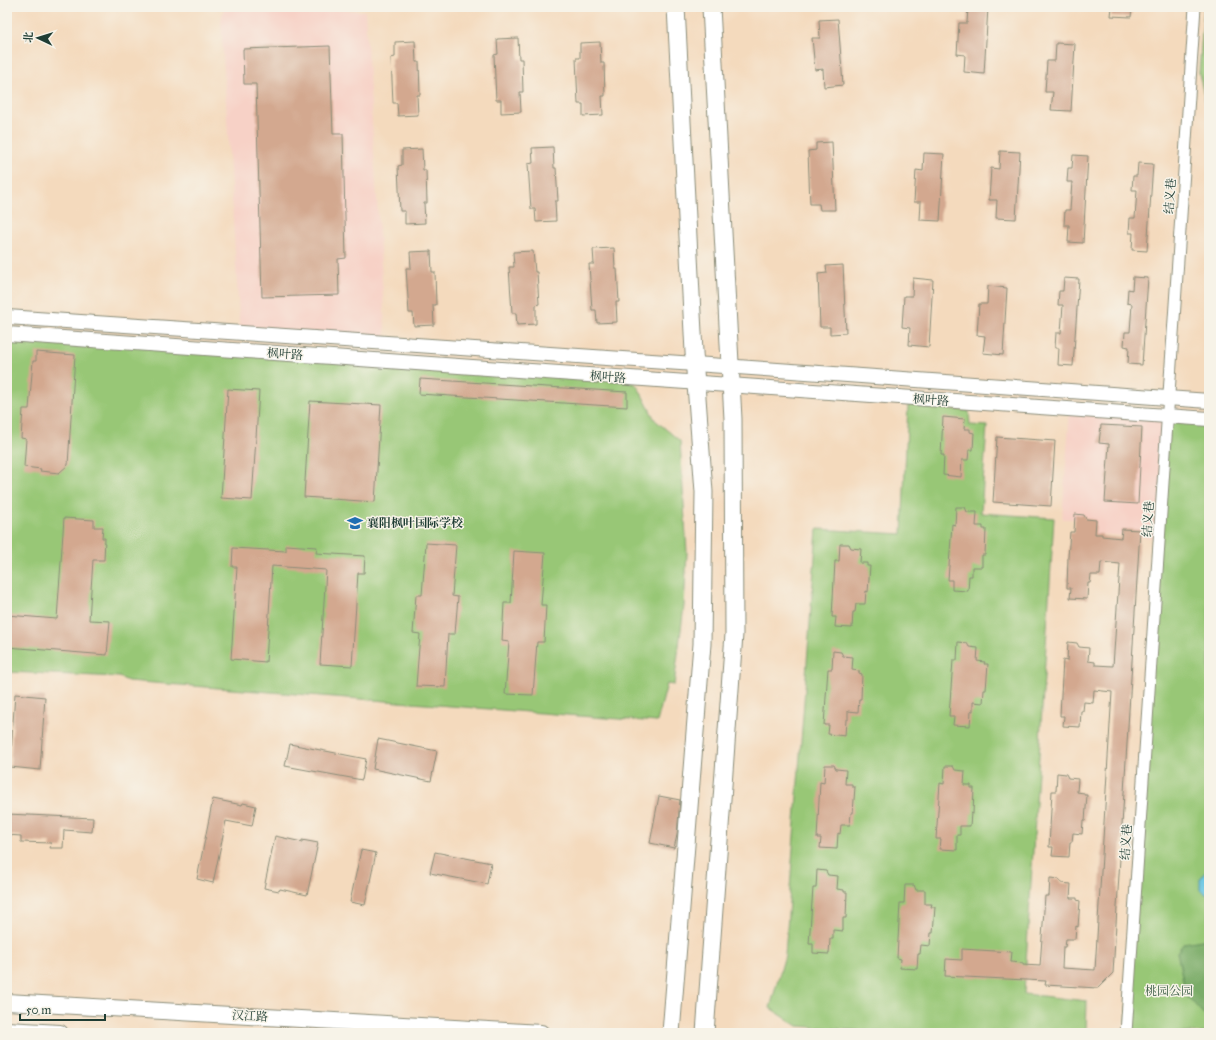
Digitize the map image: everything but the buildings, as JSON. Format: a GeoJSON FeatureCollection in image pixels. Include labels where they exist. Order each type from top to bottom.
{"type":"FeatureCollection","features":[{"type":"Feature","properties":{"kind":"main road"},"geometry":{"type":"LineString","coordinates":[[671,1033],[702,644],[704,492],[696,383],[676,7]]}},
{"type":"Feature","properties":{"kind":"main road"},"geometry":{"type":"LineString","coordinates":[[705,1033],[734,634],[734,426],[711,7]]}},
{"type":"Feature","properties":{"kind":"main road","name":"汉江路"},"geometry":{"type":"LineString","coordinates":[[7,1002],[541,1033]]}},
{"type":"Feature","properties":{"kind":"main road"},"geometry":{"type":"LineString","coordinates":[[7,1030],[60,1033]]}},
{"type":"Feature","properties":{"kind":"street","name":"结义巷"},"geometry":{"type":"LineString","coordinates":[[1126,1033],[1195,7]]}},
{"type":"Feature","properties":{"kind":"street","name":"枫叶路"},"geometry":{"type":"LineString","coordinates":[[7,317],[731,366],[1209,401]]}},
{"type":"Feature","properties":{"kind":"street","name":"枫叶路"},"geometry":{"type":"LineString","coordinates":[[7,334],[1209,419]]}},
{"type":"Feature","properties":{"kind":"shaded area"},"geometry":{"type":"Polygon","coordinates":[[[224,7],[269,7],[365,11],[386,343],[240,333],[221,21],[224,7]]]}},
{"type":"Feature","properties":{"kind":"shaded area"},"geometry":{"type":"Polygon","coordinates":[[[1070,409],[1168,416],[1159,538],[1095,534],[1095,520],[1086,519],[1084,515],[1076,514],[1075,519],[1062,519],[1070,409]]]}},
{"type":"Feature","properties":{"kind":"green space"},"geometry":{"type":"Polygon","coordinates":[[[1204,7],[1209,7],[1209,113],[1207,110],[1199,73],[1204,7]]]}},
{"type":"Feature","properties":{"kind":"green space","name":"襄阳枫叶国际学校"},"geometry":{"type":"Polygon","coordinates":[[[7,334],[630,378],[638,387],[655,420],[680,441],[687,553],[684,606],[674,685],[667,684],[657,722],[128,681],[119,677],[7,672],[7,334]]]}},
{"type":"Feature","properties":{"kind":"green space"},"geometry":{"type":"Polygon","coordinates":[[[908,405],[969,411],[970,425],[987,426],[981,513],[1054,518],[1024,994],[1087,1001],[1086,1033],[890,1033],[798,1026],[770,1008],[785,955],[817,529],[902,534],[908,405]]]}},
{"type":"Feature","properties":{"kind":"green space","name":"桃园公园"},"geometry":{"type":"Polygon","coordinates":[[[1168,416],[1209,419],[1209,1033],[1126,1033],[1168,416]]]}},
{"type":"Feature","properties":{"kind":"green space"},"geometry":{"type":"Polygon","coordinates":[[[1209,940],[1209,1020],[1186,995],[1177,952],[1184,943],[1209,940]]]}},
{"type":"Feature","properties":{"kind":"water"},"geometry":{"type":"Polygon","coordinates":[[[1209,867],[1209,896],[1200,890],[1200,879],[1209,867]]]}},
{"type":"Feature","properties":{"kind":"place","name":"襄阳枫叶国际学校"},"geometry":{"type":"Point","coordinates":[355,523]}}]}
